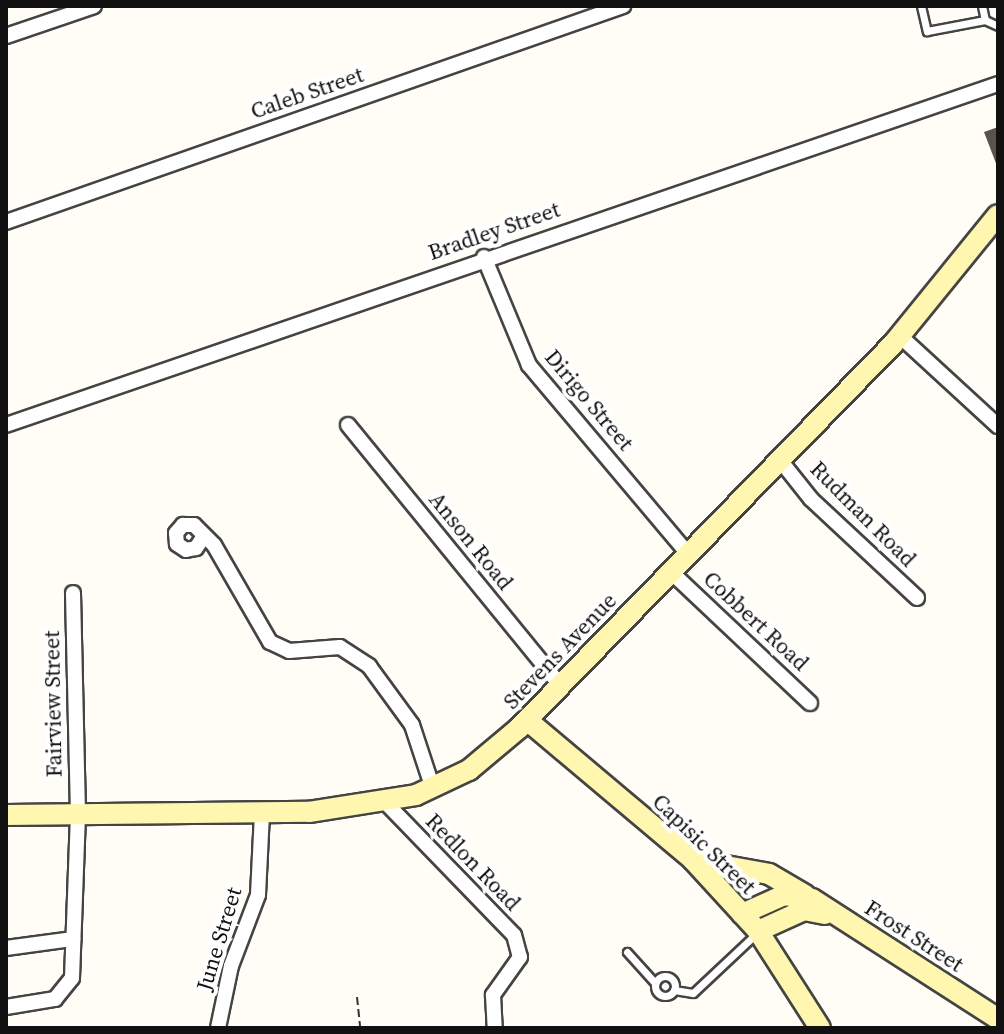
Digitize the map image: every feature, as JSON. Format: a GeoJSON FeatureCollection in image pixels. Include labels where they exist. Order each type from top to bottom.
{"type":"FeatureCollection","features":[{"type":"Feature","properties":{"kind":"main road","name":"Stevens Avenue"},"geometry":{"type":"LineString","coordinates":[[6,815],[262,814],[385,802],[433,789],[469,770],[527,720],[900,336],[998,215]]}},
{"type":"Feature","properties":{"kind":"main road","name":"Capisic Street"},"geometry":{"type":"LineString","coordinates":[[527,720],[693,860],[758,931],[820,1028]]}},
{"type":"Feature","properties":{"kind":"main road","name":"Frost Street"},"geometry":{"type":"LineString","coordinates":[[693,860],[769,874],[998,1019]]}},
{"type":"Feature","properties":{"kind":"main road"},"geometry":{"type":"LineString","coordinates":[[742,914],[784,895],[812,899]]}},
{"type":"Feature","properties":{"kind":"main road","name":"Frost Street"},"geometry":{"type":"LineString","coordinates":[[758,931],[804,910],[844,920]]}},
{"type":"Feature","properties":{"kind":"street"},"geometry":{"type":"LineString","coordinates":[[6,36],[94,6]]}},
{"type":"Feature","properties":{"kind":"street","name":"Caleb Street"},"geometry":{"type":"LineString","coordinates":[[6,222],[623,6]]}},
{"type":"Feature","properties":{"kind":"street","name":"Bradley Street"},"geometry":{"type":"LineString","coordinates":[[6,425],[484,257],[998,84]]}},
{"type":"Feature","properties":{"kind":"street","name":"Dirigo Street"},"geometry":{"type":"LineString","coordinates":[[484,257],[529,365],[688,554]]}},
{"type":"Feature","properties":{"kind":"street"},"geometry":{"type":"LineString","coordinates":[[900,336],[998,426]]}},
{"type":"Feature","properties":{"kind":"street","name":"Anson Road"},"geometry":{"type":"LineString","coordinates":[[348,425],[560,685]]}},
{"type":"Feature","properties":{"kind":"street","name":"Rudman Road"},"geometry":{"type":"LineString","coordinates":[[780,460],[811,499],[917,598]]}},
{"type":"Feature","properties":{"kind":"street"},"geometry":{"type":"LineString","coordinates":[[202,539],[216,548],[270,642],[289,651],[340,647],[369,666],[412,725],[433,789]]}},
{"type":"Feature","properties":{"kind":"street","name":"Cobbert Road"},"geometry":{"type":"LineString","coordinates":[[671,572],[810,703]]}},
{"type":"Feature","properties":{"kind":"street","name":"Fairview Street"},"geometry":{"type":"LineString","coordinates":[[6,1007],[63,994],[72,978],[78,814],[73,593]]}},
{"type":"Feature","properties":{"kind":"street","name":"Redlon Road"},"geometry":{"type":"LineString","coordinates":[[385,802],[514,935],[520,957],[493,995],[495,1028]]}},
{"type":"Feature","properties":{"kind":"street","name":"June Street"},"geometry":{"type":"LineString","coordinates":[[218,1028],[231,966],[258,895],[262,814]]}},
{"type":"Feature","properties":{"kind":"street"},"geometry":{"type":"LineString","coordinates":[[6,948],[73,939]]}},
{"type":"Feature","properties":{"kind":"lane"},"geometry":{"type":"LineString","coordinates":[[921,6],[927,31],[985,20],[998,26]]}},
{"type":"Feature","properties":{"kind":"lane"},"geometry":{"type":"LineString","coordinates":[[982,6],[985,20]]}},
{"type":"Feature","properties":{"kind":"lane"},"geometry":{"type":"LineString","coordinates":[[627,952],[655,983],[660,995],[674,990],[693,993],[758,931]]}},
{"type":"Feature","properties":{"kind":"lane"},"geometry":{"type":"LineString","coordinates":[[655,983],[668,976],[674,990]]}},
{"type":"Feature","properties":{"kind":"path"},"geometry":{"type":"LineString","coordinates":[[357,997],[360,1028]]}},
{"type":"Feature","properties":{"kind":"building"},"geometry":{"type":"Polygon","coordinates":[[[998,127],[998,166],[997,166],[984,132],[998,127]]]}}]}
